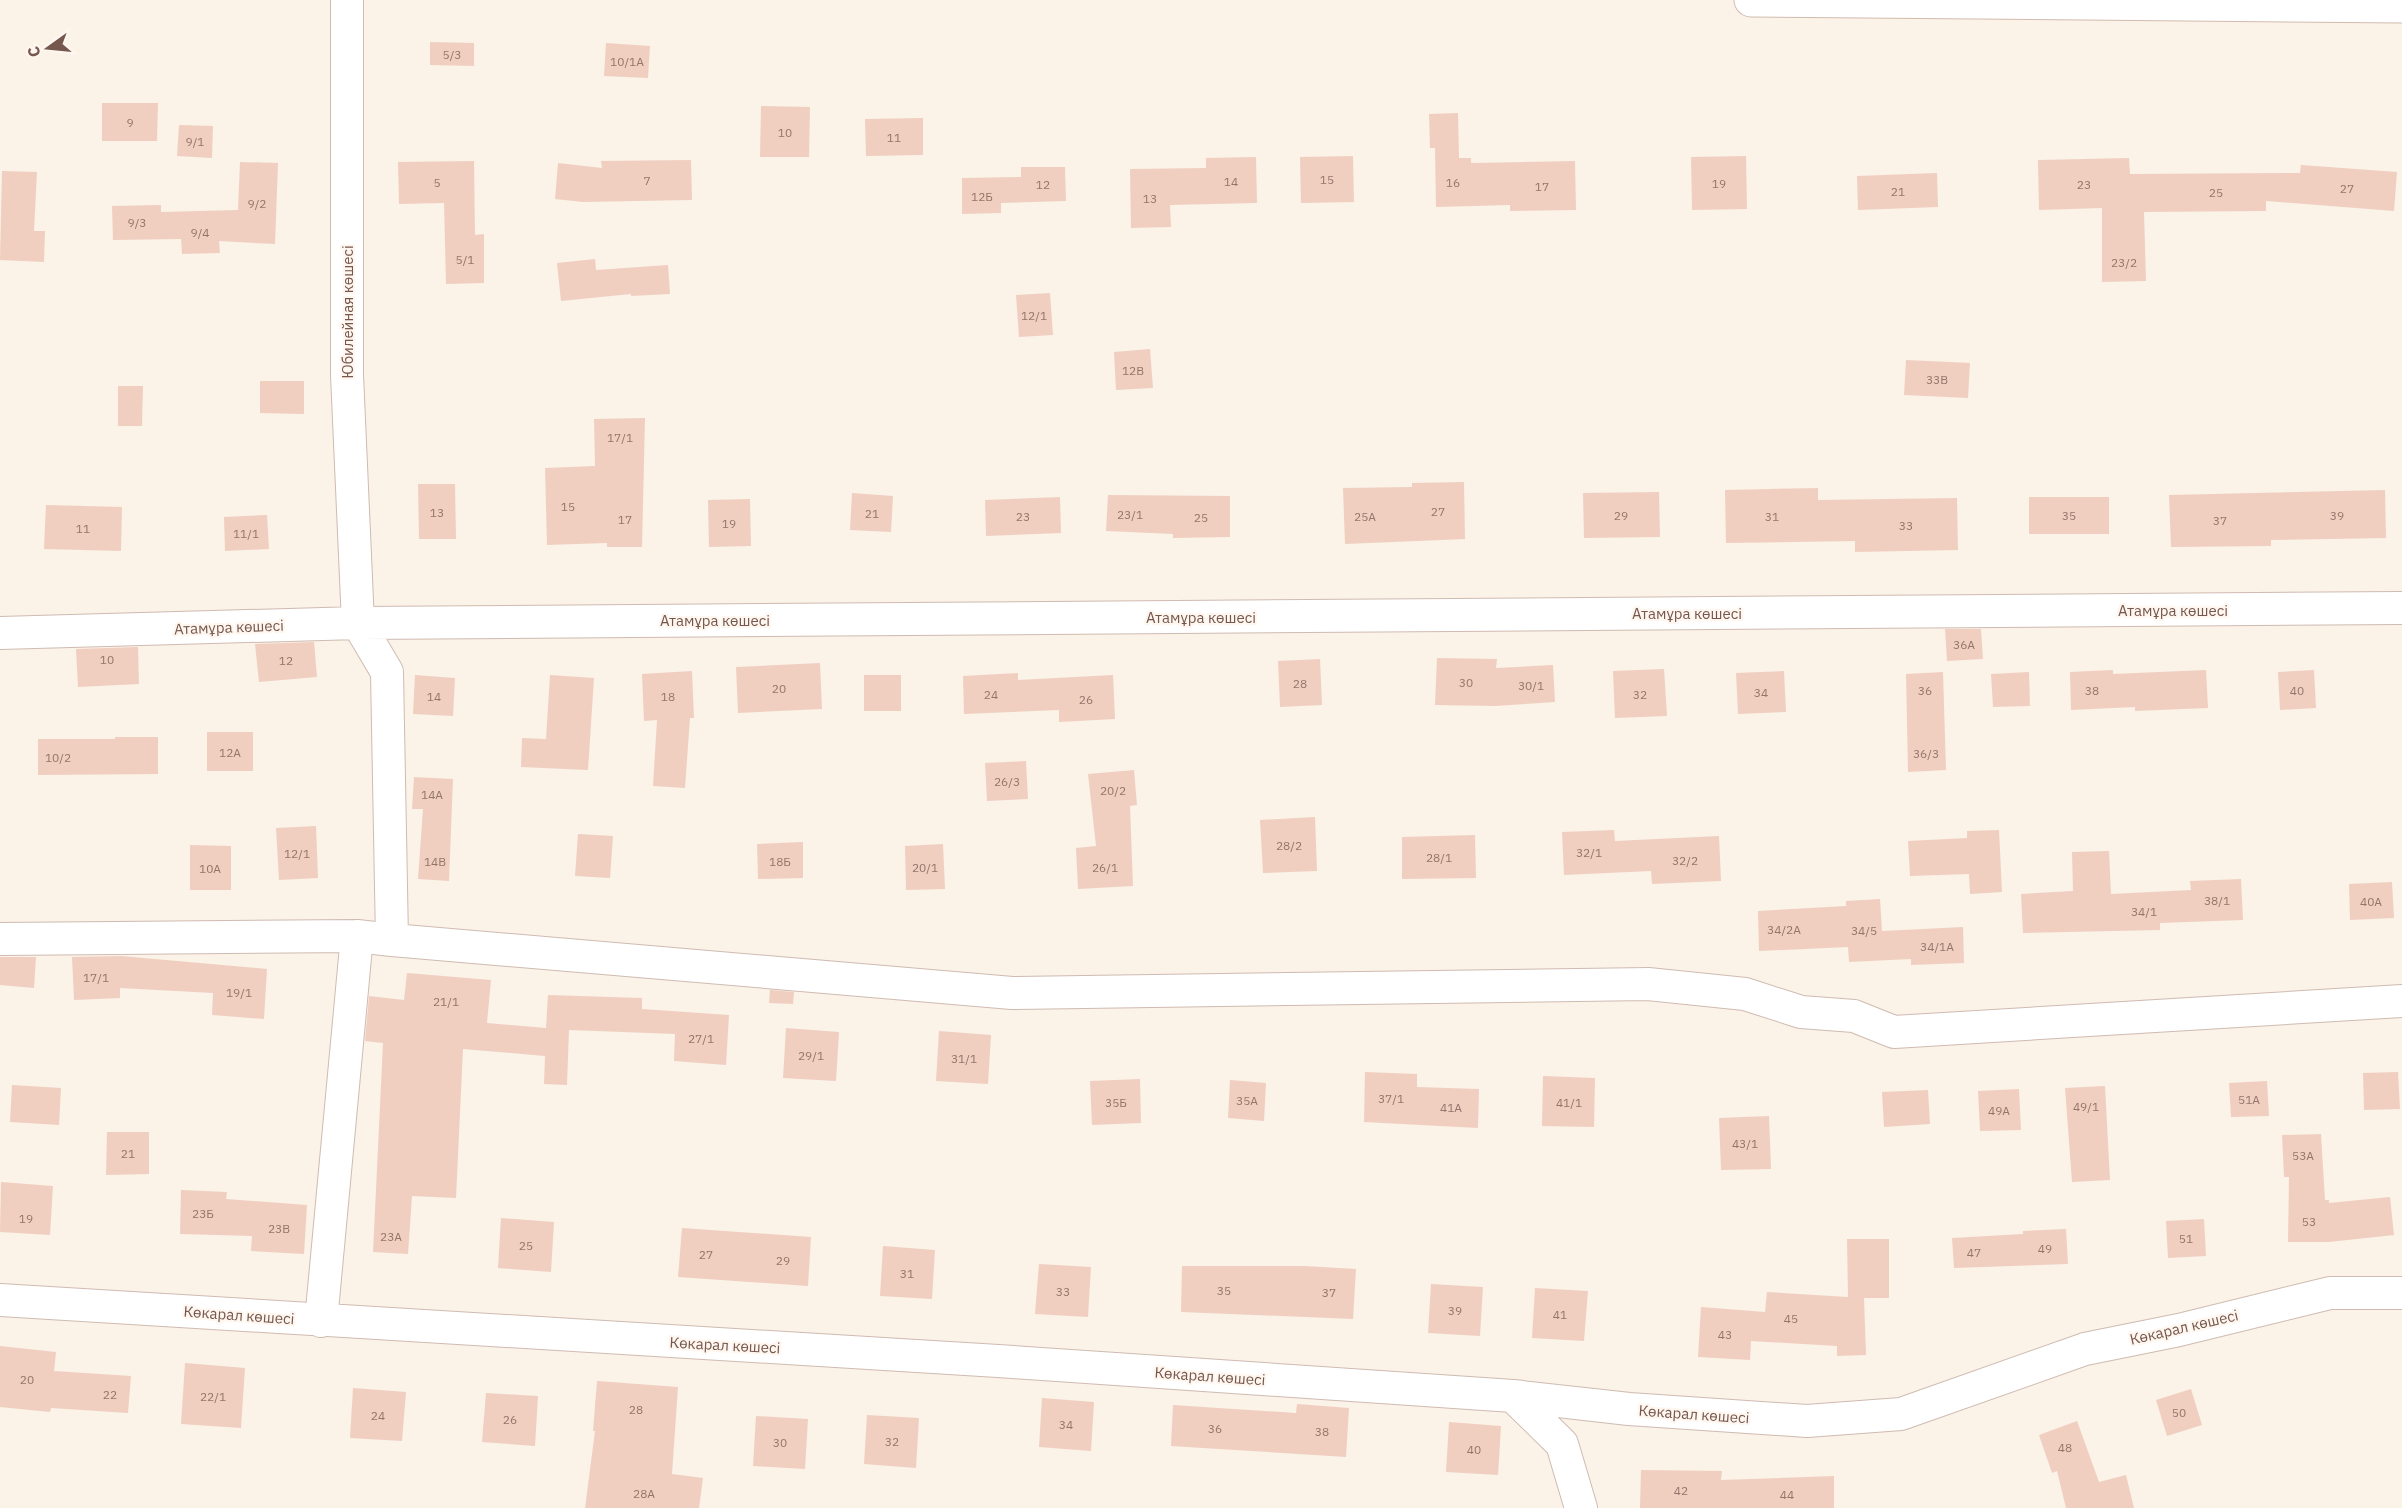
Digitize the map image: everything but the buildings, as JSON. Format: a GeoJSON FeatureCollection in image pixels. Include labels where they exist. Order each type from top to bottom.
{"type":"FeatureCollection","features":[{"type":"Feature","properties":{"kind":"street","name":"Юбилейная көшесі"},"geometry":{"type":"LineString","coordinates":[[347,0],[347,375],[358,623]]}},
{"type":"Feature","properties":{"kind":"street"},"geometry":{"type":"LineString","coordinates":[[1751,0],[2402,6]]}},
{"type":"Feature","properties":{"kind":"street","name":"Атамұра көшесі"},"geometry":{"type":"LineString","coordinates":[[0,633],[358,623],[2402,608]]}},
{"type":"Feature","properties":{"kind":"street"},"geometry":{"type":"LineString","coordinates":[[358,623],[387,672],[392,940]]}},
{"type":"Feature","properties":{"kind":"street"},"geometry":{"type":"LineString","coordinates":[[321,1321],[357,936]]}},
{"type":"Feature","properties":{"kind":"street"},"geometry":{"type":"LineString","coordinates":[[0,939],[357,936],[1012,993],[1648,984],[1745,994],[1801,1012],[1854,1016],[1894,1032],[2402,1001]]}},
{"type":"Feature","properties":{"kind":"street","name":"Көкарал көшесі"},"geometry":{"type":"LineString","coordinates":[[0,1300],[998,1361],[1513,1396],[1629,1410],[1807,1421],[1901,1414],[2085,1348],[2180,1330],[2330,1293],[2402,1293]]}},
{"type":"Feature","properties":{"kind":"street"},"geometry":{"type":"LineString","coordinates":[[1513,1396],[1562,1444],[1581,1508]]}}]}
